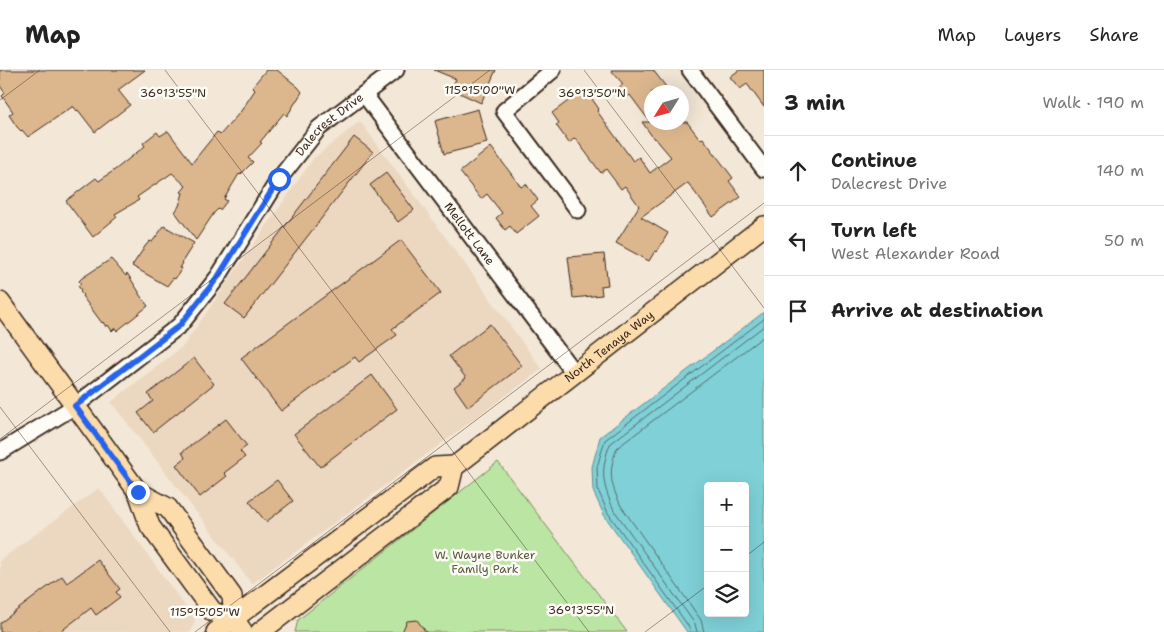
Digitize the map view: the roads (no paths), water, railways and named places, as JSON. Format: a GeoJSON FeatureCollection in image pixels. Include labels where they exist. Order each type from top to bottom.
{"type":"FeatureCollection","features":[{"type":"Feature","properties":{"kind":"main road","name":"North Tenaya Way"},"geometry":{"type":"LineString","coordinates":[[216,632],[238,625],[435,467],[454,466],[764,226]]}},
{"type":"Feature","properties":{"kind":"main road"},"geometry":{"type":"LineString","coordinates":[[0,302],[138,492],[150,526],[213,612],[238,625]]}},
{"type":"Feature","properties":{"kind":"main road"},"geometry":{"type":"LineString","coordinates":[[260,632],[449,487],[454,466]]}},
{"type":"Feature","properties":{"kind":"main road"},"geometry":{"type":"LineString","coordinates":[[138,492],[168,508],[232,596],[238,625]]}},
{"type":"Feature","properties":{"kind":"street","name":"Dalecrest Drive"},"geometry":{"type":"LineString","coordinates":[[0,452],[75,406],[180,325],[218,277],[279,179],[314,135],[320,128],[396,70]]}},
{"type":"Feature","properties":{"kind":"street"},"geometry":{"type":"LineString","coordinates":[[552,70],[504,110],[578,210]]}},
{"type":"Feature","properties":{"kind":"street"},"geometry":{"type":"LineString","coordinates":[[690,70],[764,169]]}},
{"type":"Feature","properties":{"kind":"street","name":"Mellott Lane"},"geometry":{"type":"LineString","coordinates":[[364,94],[575,374]]}},
{"type":"Feature","properties":{"kind":"water"},"geometry":{"type":"Polygon","coordinates":[[[764,312],[764,632],[687,632],[604,515],[593,491],[592,467],[600,437],[764,312]]]}},
{"type":"Feature","properties":{"kind":"park label","name":"W. Wayne Bunker Family Park"},"geometry":{"type":"Point","coordinates":[485,562]}}]}
